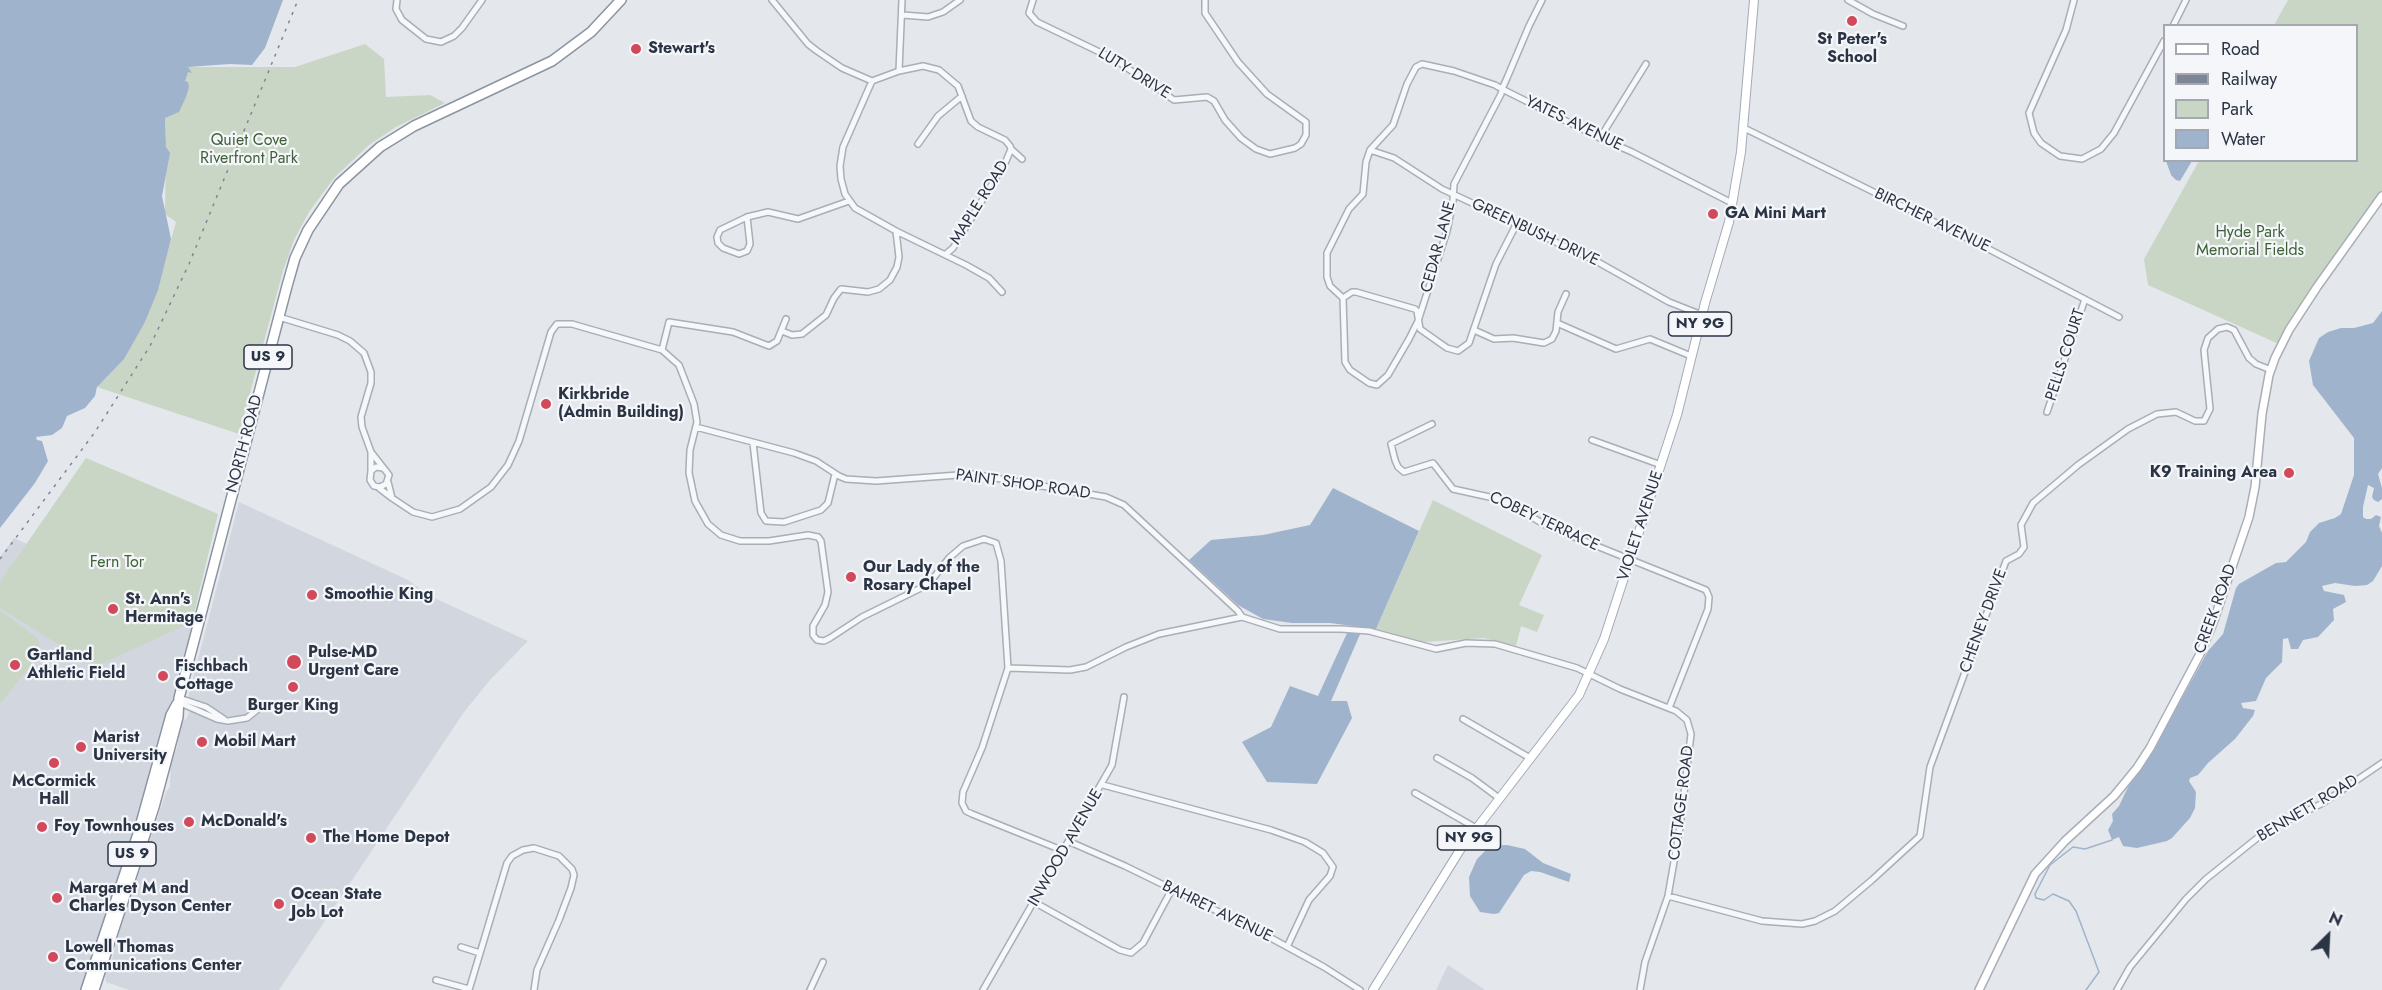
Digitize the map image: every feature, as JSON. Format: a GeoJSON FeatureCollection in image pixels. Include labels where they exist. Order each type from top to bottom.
{"type":"FeatureCollection","features":[{"type":"Feature","properties":{"kind":"highway","name":"NORTH ROAD"},"geometry":{"type":"LineString","coordinates":[[92,989],[152,815],[178,717],[179,700],[290,273],[304,237],[324,203],[345,178],[393,137],[538,69],[565,52],[597,27],[621,0]]}},
{"type":"Feature","properties":{"kind":"main road","name":"VIOLET AVENUE"},"geometry":{"type":"LineString","coordinates":[[1373,990],[1440,880],[1476,828],[1572,705],[1590,674],[1604,639],[1677,415],[1702,315],[1729,222],[1744,128],[1754,0]]}},
{"type":"Feature","properties":{"kind":"street"},"geometry":{"type":"LineString","coordinates":[[397,0],[396,9],[402,20],[426,39],[441,42],[454,36],[462,28],[482,0]]}},
{"type":"Feature","properties":{"kind":"street"},"geometry":{"type":"LineString","coordinates":[[772,0],[808,44],[842,68],[872,81],[899,71],[923,66],[939,70],[954,80],[971,121],[978,127],[1005,140],[1011,150],[1022,159]]}},
{"type":"Feature","properties":{"kind":"street"},"geometry":{"type":"LineString","coordinates":[[899,71],[902,0]]}},
{"type":"Feature","properties":{"kind":"street"},"geometry":{"type":"LineString","coordinates":[[903,15],[928,17],[943,12],[950,3],[956,4],[960,0]]}},
{"type":"Feature","properties":{"kind":"street","name":"LUTY DRIVE"},"geometry":{"type":"LineString","coordinates":[[1034,0],[1029,13],[1036,22],[1114,59],[1174,100],[1207,97],[1214,102],[1225,120],[1243,141],[1256,149],[1270,154],[1295,148],[1306,135],[1306,122],[1267,94],[1238,63],[1205,13],[1205,0]]}},
{"type":"Feature","properties":{"kind":"street"},"geometry":{"type":"LineString","coordinates":[[1502,89],[1542,0]]}},
{"type":"Feature","properties":{"kind":"street"},"geometry":{"type":"LineString","coordinates":[[1848,0],[1873,14],[1903,26]]}},
{"type":"Feature","properties":{"kind":"street"},"geometry":{"type":"LineString","coordinates":[[2074,0],[2066,30],[2029,113],[2034,134],[2041,143],[2060,156],[2082,159],[2101,149],[2114,133],[2163,43]]}},
{"type":"Feature","properties":{"kind":"street"},"geometry":{"type":"LineString","coordinates":[[2174,24],[2186,0]]}},
{"type":"Feature","properties":{"kind":"street"},"geometry":{"type":"LineString","coordinates":[[1600,138],[1646,64]]}},
{"type":"Feature","properties":{"kind":"street","name":"YATES AVENUE"},"geometry":{"type":"LineString","coordinates":[[1370,150],[1393,125],[1416,67],[1429,65],[1502,89],[1732,203]]}},
{"type":"Feature","properties":{"kind":"street"},"geometry":{"type":"LineString","coordinates":[[872,81],[847,136],[841,157],[841,179],[849,201],[871,218],[929,249],[946,254],[989,278],[1002,292]]}},
{"type":"Feature","properties":{"kind":"street","name":"CEDAR LANE"},"geometry":{"type":"LineString","coordinates":[[1342,298],[1345,362],[1350,370],[1374,385],[1384,380],[1418,321],[1447,231],[1454,184],[1502,89]]}},
{"type":"Feature","properties":{"kind":"street"},"geometry":{"type":"LineString","coordinates":[[918,144],[938,116],[962,96]]}},
{"type":"Feature","properties":{"kind":"street","name":"BIRCHER AVENUE"},"geometry":{"type":"LineString","coordinates":[[1744,128],[2119,317]]}},
{"type":"Feature","properties":{"kind":"street","name":"MAPLE ROAD"},"geometry":{"type":"LineString","coordinates":[[946,254],[953,248],[963,232],[1011,150]]}},
{"type":"Feature","properties":{"kind":"street"},"geometry":{"type":"LineString","coordinates":[[1370,150],[1366,162],[1363,194],[1349,209],[1327,253],[1327,277],[1330,286],[1342,298],[1356,292],[1415,309],[1418,311],[1420,329],[1452,351],[1458,351],[1466,347],[1474,330],[1496,264],[1516,223]]}},
{"type":"Feature","properties":{"kind":"street","name":"GREENBUSH DRIVE"},"geometry":{"type":"LineString","coordinates":[[1370,150],[1394,158],[1454,194],[1596,261],[1669,302],[1702,315]]}},
{"type":"Feature","properties":{"kind":"street","name":"CREEK ROAD"},"geometry":{"type":"LineString","coordinates":[[1979,990],[2035,874],[2065,841],[2114,796],[2137,768],[2200,654],[2213,623],[2249,517],[2255,488],[2262,414],[2271,370],[2289,330],[2382,196]]}},
{"type":"Feature","properties":{"kind":"street"},"geometry":{"type":"LineString","coordinates":[[747,217],[750,244],[747,251],[739,254],[723,248],[718,243],[717,237],[720,230],[747,217],[768,212],[798,219],[849,201]]}},
{"type":"Feature","properties":{"kind":"street"},"geometry":{"type":"LineString","coordinates":[[782,331],[802,334],[826,315],[841,290],[868,292],[883,287],[891,280],[897,267],[896,231]]}},
{"type":"Feature","properties":{"kind":"street"},"geometry":{"type":"LineString","coordinates":[[1474,330],[1494,339],[1514,338],[1540,344],[1552,339],[1558,312],[1566,294]]}},
{"type":"Feature","properties":{"kind":"street","name":"PELLS COURT"},"geometry":{"type":"LineString","coordinates":[[2047,412],[2085,299]]}},
{"type":"Feature","properties":{"kind":"street"},"geometry":{"type":"LineString","coordinates":[[279,317],[338,335],[350,341],[364,353],[371,372],[371,383],[361,417],[371,452],[388,472],[392,498]]}},
{"type":"Feature","properties":{"kind":"street"},"geometry":{"type":"LineString","coordinates":[[662,350],[669,322],[733,332],[769,346],[776,342],[786,319]]}},
{"type":"Feature","properties":{"kind":"street"},"geometry":{"type":"LineString","coordinates":[[1557,323],[1616,349],[1650,339],[1691,356]]}},
{"type":"Feature","properties":{"kind":"street"},"geometry":{"type":"LineString","coordinates":[[371,452],[370,480],[413,512],[432,517],[460,509],[491,487],[508,465],[519,441],[551,332],[557,324],[572,324],[662,350],[676,361],[683,373],[694,404],[696,427],[689,456],[691,486],[698,508],[712,528],[726,537],[740,540],[769,541],[808,535],[818,537],[821,541],[828,592],[825,605],[813,626],[815,638],[827,640],[869,613],[923,587],[958,550],[969,543],[988,538],[996,543],[1000,552],[1008,668],[982,748],[963,792],[963,806],[972,814],[1064,851]]}},
{"type":"Feature","properties":{"kind":"street","name":"CHENEY DRIVE"},"geometry":{"type":"LineString","coordinates":[[1668,896],[1762,921],[1802,924],[1815,921],[1835,911],[1872,880],[1920,836],[1930,767],[2006,561],[2019,554],[2024,547],[2022,525],[2033,503],[2078,465],[2128,429],[2149,417],[2172,411],[2198,422],[2204,421],[2210,409],[2204,350],[2208,338],[2217,329],[2227,327],[2234,330],[2242,340],[2249,358],[2256,364],[2271,370]]}},
{"type":"Feature","properties":{"kind":"street","name":"COBEY TERRACE"},"geometry":{"type":"LineString","coordinates":[[1432,424],[1391,444],[1401,471],[1406,473],[1433,463],[1454,489],[1503,500],[1547,526],[1630,559]]}},
{"type":"Feature","properties":{"kind":"street","name":"PAINT SHOP ROAD"},"geometry":{"type":"LineString","coordinates":[[696,427],[811,459],[846,479],[869,481],[972,474],[1106,497],[1124,505],[1242,617]]}},
{"type":"Feature","properties":{"kind":"street"},"geometry":{"type":"LineString","coordinates":[[1592,440],[1661,465]]}},
{"type":"Feature","properties":{"kind":"street"},"geometry":{"type":"LineString","coordinates":[[753,443],[761,513],[766,521],[784,522],[821,510],[828,502],[835,474]]}},
{"type":"Feature","properties":{"kind":"street"},"geometry":{"type":"LineString","coordinates":[[371,471],[376,467],[383,468]]}},
{"type":"Feature","properties":{"kind":"street"},"geometry":{"type":"LineString","coordinates":[[377,487],[384,486],[388,482]]}},
{"type":"Feature","properties":{"kind":"street"},"geometry":{"type":"LineString","coordinates":[[1630,559],[1701,587],[1708,593],[1708,609],[1669,708]]}},
{"type":"Feature","properties":{"kind":"street"},"geometry":{"type":"LineString","coordinates":[[1008,668],[1070,670],[1086,667],[1159,634],[1242,617]]}},
{"type":"Feature","properties":{"kind":"street","name":"COTTAGE ROAD"},"geometry":{"type":"LineString","coordinates":[[1242,617],[1280,629],[1341,628],[1370,632],[1437,649],[1485,642],[1577,668],[1669,708],[1685,718],[1690,727],[1691,738],[1675,862],[1668,896],[1645,962],[1640,990]]}},
{"type":"Feature","properties":{"kind":"street","name":"INWOOD AVENUE"},"geometry":{"type":"LineString","coordinates":[[983,990],[1103,785],[1116,753],[1124,697]]}},
{"type":"Feature","properties":{"kind":"street"},"geometry":{"type":"LineString","coordinates":[[179,700],[225,720],[247,718],[263,705]]}},
{"type":"Feature","properties":{"kind":"street"},"geometry":{"type":"LineString","coordinates":[[1463,719],[1530,758]]}},
{"type":"Feature","properties":{"kind":"street"},"geometry":{"type":"LineString","coordinates":[[1437,758],[1472,778],[1498,798]]}},
{"type":"Feature","properties":{"kind":"street","name":"BENNETT ROAD"},"geometry":{"type":"LineString","coordinates":[[2117,990],[2130,967],[2186,899],[2211,874],[2266,831],[2323,802],[2382,763]]}},
{"type":"Feature","properties":{"kind":"street"},"geometry":{"type":"LineString","coordinates":[[1103,785],[1271,830],[1305,842],[1323,853],[1333,867],[1330,876],[1309,900],[1287,947]]}},
{"type":"Feature","properties":{"kind":"street"},"geometry":{"type":"LineString","coordinates":[[1415,793],[1476,828]]}},
{"type":"Feature","properties":{"kind":"street","name":"BAHRET AVENUE"},"geometry":{"type":"LineString","coordinates":[[1070,842],[1172,889],[1287,947],[1360,990]]}},
{"type":"Feature","properties":{"kind":"street"},"geometry":{"type":"LineString","coordinates":[[436,980],[469,989],[507,862],[523,850],[534,848],[551,852],[565,861],[574,875],[559,920],[537,970],[534,990]]}},
{"type":"Feature","properties":{"kind":"street"},"geometry":{"type":"LineString","coordinates":[[1034,902],[1120,950],[1131,953],[1143,943],[1172,889]]}},
{"type":"Feature","properties":{"kind":"street"},"geometry":{"type":"LineString","coordinates":[[461,947],[480,953]]}},
{"type":"Feature","properties":{"kind":"street"},"geometry":{"type":"LineString","coordinates":[[810,990],[823,962]]}},
{"type":"Feature","properties":{"kind":"shaded area"},"geometry":{"type":"Polygon","coordinates":[[[239,502],[408,580],[430,596],[528,641],[490,680],[464,712],[279,990],[129,990],[106,982],[105,974],[111,964],[117,939],[166,792],[170,787],[171,760],[177,748],[181,723],[187,718],[192,705],[188,699],[189,694],[239,502]]]}},
{"type":"Feature","properties":{"kind":"shaded area","name":"Marist University"},"geometry":{"type":"Polygon","coordinates":[[[14,538],[198,625],[94,990],[0,990],[0,557],[14,538]]]}},
{"type":"Feature","properties":{"kind":"shaded area"},"geometry":{"type":"Polygon","coordinates":[[[1448,965],[1485,990],[1436,990],[1448,965]]]}},
{"type":"Feature","properties":{"kind":"green space","name":"Hyde Park Memorial Fields"},"geometry":{"type":"Polygon","coordinates":[[[2288,0],[2382,0],[2382,200],[2281,345],[2148,285],[2144,259],[2198,162],[2358,162],[2358,24],[2275,24],[2288,0]]]}},
{"type":"Feature","properties":{"kind":"green space","name":"Quiet Cove Riverfront Park"},"geometry":{"type":"Polygon","coordinates":[[[365,44],[384,59],[386,97],[430,95],[445,103],[396,127],[369,145],[334,178],[309,212],[294,240],[283,271],[239,434],[97,387],[145,322],[176,222],[165,214],[165,118],[187,67],[295,67],[365,44]]]}},
{"type":"Feature","properties":{"kind":"green space","name":"Fern Tor"},"geometry":{"type":"Polygon","coordinates":[[[86,458],[218,514],[192,622],[95,667],[0,608],[0,582],[86,458]]]}},
{"type":"Feature","properties":{"kind":"green space"},"geometry":{"type":"Polygon","coordinates":[[[1433,500],[1542,555],[1519,605],[1544,615],[1537,632],[1521,626],[1516,646],[1484,638],[1424,642],[1376,629],[1433,500]]]}},
{"type":"Feature","properties":{"kind":"green space","name":"Gartland Athletic Field"},"geometry":{"type":"Polygon","coordinates":[[[0,610],[38,639],[41,652],[0,704],[0,610]]]}},
{"type":"Feature","properties":{"kind":"water"},"geometry":{"type":"Polygon","coordinates":[[[0,0],[283,0],[265,48],[252,65],[188,67],[192,73],[188,72],[185,81],[188,82],[189,87],[186,97],[179,112],[165,118],[166,147],[170,153],[162,196],[171,239],[158,290],[145,322],[124,359],[97,387],[95,396],[85,408],[67,416],[62,428],[52,435],[36,437],[37,440],[42,441],[48,461],[35,483],[0,528],[0,0]]]}},
{"type":"Feature","properties":{"kind":"water"},"geometry":{"type":"Polygon","coordinates":[[[2167,162],[2191,162],[2180,181],[2171,175],[2167,162]]]}},
{"type":"Feature","properties":{"kind":"water"},"geometry":{"type":"Polygon","coordinates":[[[2382,311],[2382,468],[2378,474],[2382,499],[2378,502],[2374,500],[2372,497],[2374,488],[2368,485],[2363,517],[2371,519],[2376,515],[2381,517],[2379,526],[2382,533],[2382,566],[2373,581],[2367,585],[2335,583],[2322,586],[2324,591],[2344,595],[2346,602],[2333,609],[2334,620],[2318,637],[2303,640],[2298,649],[2291,649],[2288,638],[2283,639],[2282,662],[2266,678],[2256,701],[2241,703],[2243,708],[2255,710],[2253,716],[2235,739],[2198,775],[2190,778],[2189,781],[2196,792],[2195,808],[2190,818],[2172,838],[2137,848],[2123,846],[2119,837],[2112,840],[2108,830],[2113,821],[2112,814],[2162,734],[2208,651],[2223,634],[2236,588],[2239,584],[2276,563],[2286,562],[2306,542],[2310,532],[2319,523],[2341,514],[2354,475],[2354,438],[2313,385],[2309,361],[2319,338],[2341,328],[2354,328],[2373,323],[2382,311]]]}},
{"type":"Feature","properties":{"kind":"water"},"geometry":{"type":"Polygon","coordinates":[[[1333,488],[1419,531],[1376,629],[1330,623],[1292,623],[1263,619],[1238,605],[1189,560],[1211,540],[1263,535],[1310,525],[1333,488]]]}},
{"type":"Feature","properties":{"kind":"water"},"geometry":{"type":"Polygon","coordinates":[[[1348,631],[1361,632],[1331,701],[1347,701],[1352,718],[1317,784],[1267,782],[1242,742],[1271,727],[1290,686],[1318,696],[1348,631]]]}},
{"type":"Feature","properties":{"kind":"water"},"geometry":{"type":"Polygon","coordinates":[[[1507,845],[1525,849],[1543,863],[1571,874],[1569,882],[1531,871],[1524,875],[1499,913],[1480,912],[1470,896],[1469,877],[1477,859],[1490,846],[1507,845]]]}},
{"type":"Feature","properties":{"kind":"waterway"},"geometry":{"type":"LineString","coordinates":[[2086,990],[2099,972],[2076,911],[2069,901],[2053,894],[2044,900],[2036,898],[2035,894],[2050,865],[2073,847],[2085,849],[2112,840]]}},
{"type":"Feature","properties":{"kind":"railway"},"geometry":{"type":"LineString","coordinates":[[0,559],[95,432],[150,346],[189,264],[298,0]]}},
{"type":"Feature","properties":{"kind":"place","name":"St Peter's School"},"geometry":{"type":"Point","coordinates":[1852,21]}},
{"type":"Feature","properties":{"kind":"place","name":"Stewart's"},"geometry":{"type":"Point","coordinates":[636,49]}},
{"type":"Feature","properties":{"kind":"place","name":"GA Mini Mart"},"geometry":{"type":"Point","coordinates":[1713,214]}},
{"type":"Feature","properties":{"kind":"place","name":"Kirkbride (Admin Building)"},"geometry":{"type":"Point","coordinates":[546,404]}},
{"type":"Feature","properties":{"kind":"place","name":"K9 Training Area"},"geometry":{"type":"Point","coordinates":[2289,473]}},
{"type":"Feature","properties":{"kind":"place","name":"Our Lady of the Rosary Chapel"},"geometry":{"type":"Point","coordinates":[851,577]}},
{"type":"Feature","properties":{"kind":"place","name":"Smoothie King"},"geometry":{"type":"Point","coordinates":[312,595]}},
{"type":"Feature","properties":{"kind":"place","name":"St. Ann's Hermitage"},"geometry":{"type":"Point","coordinates":[113,609]}},
{"type":"Feature","properties":{"kind":"place","name":"Pulse-MD Urgent Care"},"geometry":{"type":"Point","coordinates":[294,662]}},
{"type":"Feature","properties":{"kind":"place","name":"Gartland Athletic Field"},"geometry":{"type":"Point","coordinates":[15,665]}},
{"type":"Feature","properties":{"kind":"place","name":"Fischbach Cottage"},"geometry":{"type":"Point","coordinates":[163,676]}},
{"type":"Feature","properties":{"kind":"place","name":"Burger King"},"geometry":{"type":"Point","coordinates":[293,687]}},
{"type":"Feature","properties":{"kind":"place","name":"Mobil Mart"},"geometry":{"type":"Point","coordinates":[202,742]}},
{"type":"Feature","properties":{"kind":"place","name":"Marist University"},"geometry":{"type":"Point","coordinates":[81,747]}},
{"type":"Feature","properties":{"kind":"place","name":"McCormick Hall"},"geometry":{"type":"Point","coordinates":[54,763]}},
{"type":"Feature","properties":{"kind":"place","name":"McDonald's"},"geometry":{"type":"Point","coordinates":[189,822]}},
{"type":"Feature","properties":{"kind":"place","name":"Foy Townhouses"},"geometry":{"type":"Point","coordinates":[42,827]}},
{"type":"Feature","properties":{"kind":"place","name":"The Home Depot"},"geometry":{"type":"Point","coordinates":[311,838]}},
{"type":"Feature","properties":{"kind":"place","name":"Margaret M and Charles Dyson Center"},"geometry":{"type":"Point","coordinates":[57,898]}},
{"type":"Feature","properties":{"kind":"place","name":"Ocean State Job Lot"},"geometry":{"type":"Point","coordinates":[279,904]}},
{"type":"Feature","properties":{"kind":"place","name":"Lowell Thomas Communications Center"},"geometry":{"type":"Point","coordinates":[53,957]}}]}
